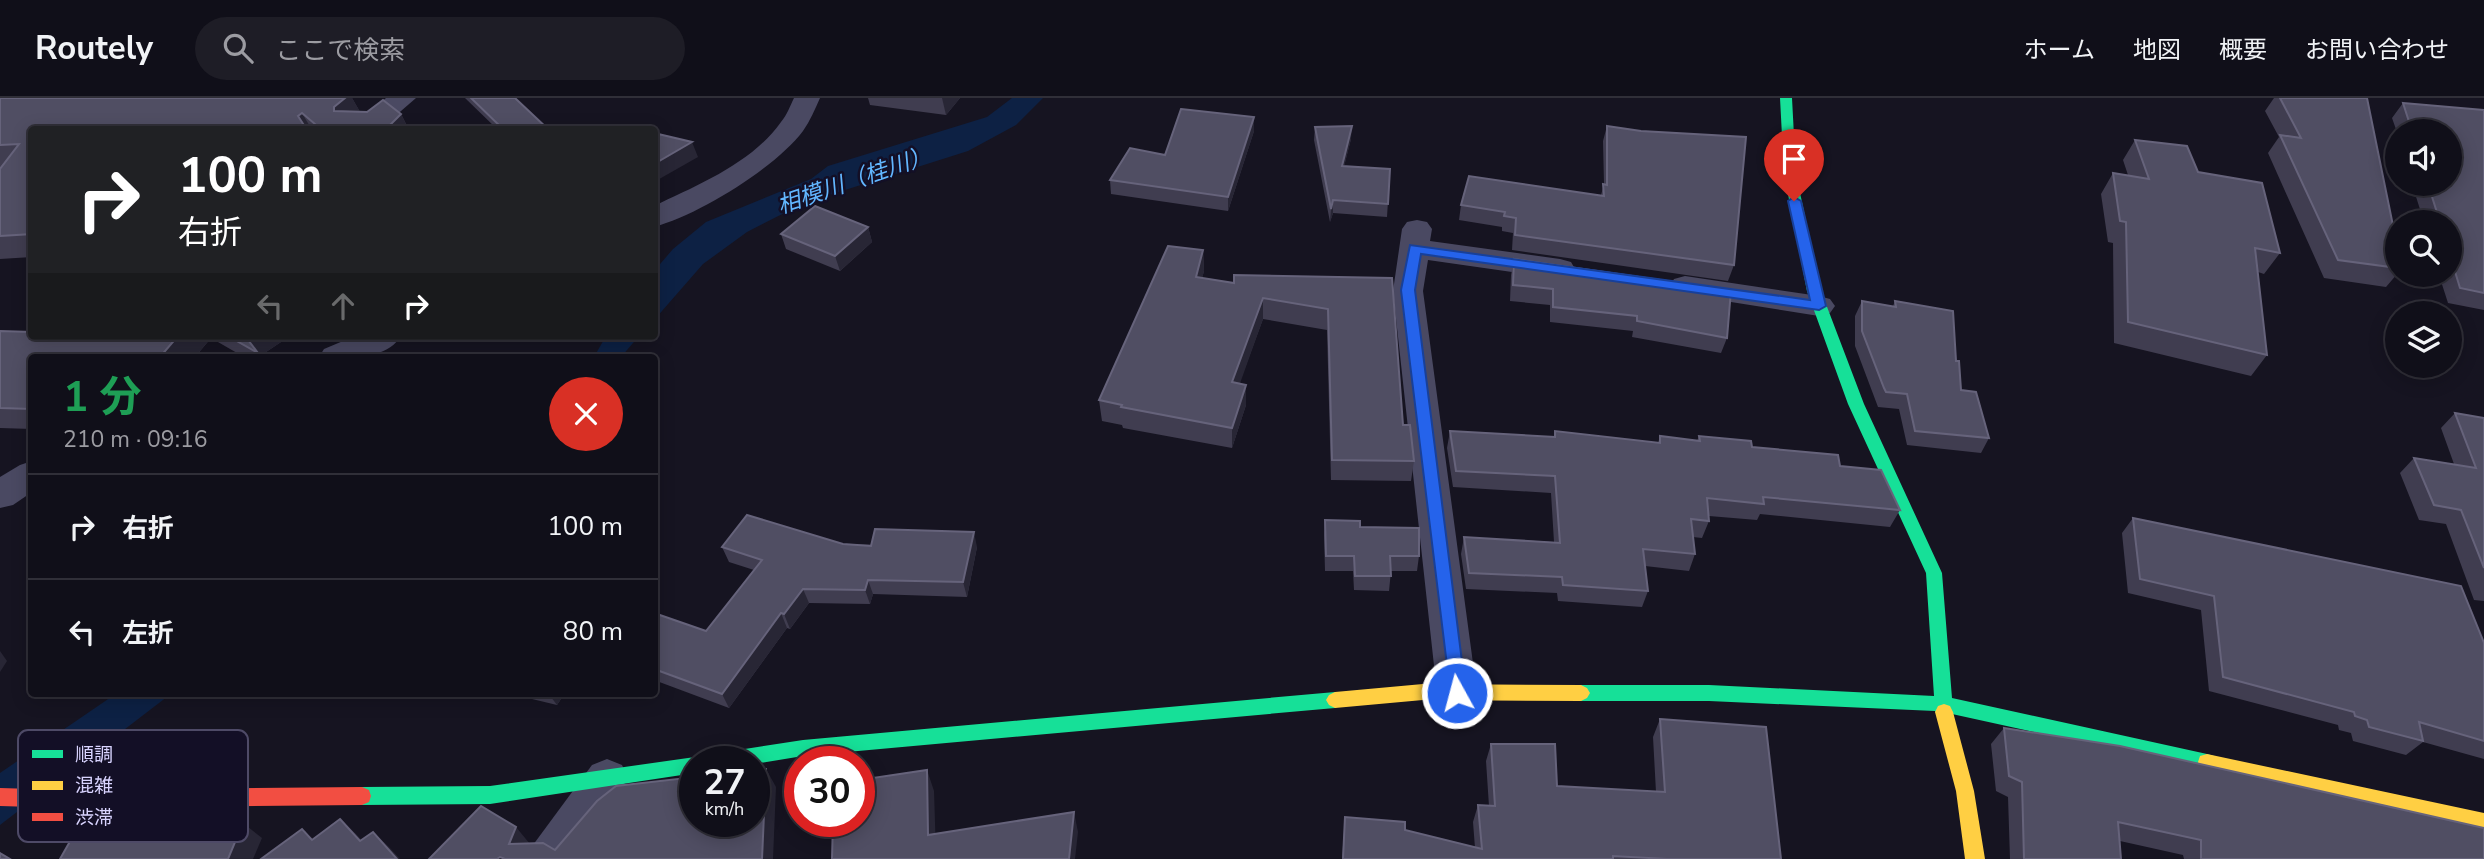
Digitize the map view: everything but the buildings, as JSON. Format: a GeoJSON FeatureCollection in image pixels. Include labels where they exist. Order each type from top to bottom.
{"type":"FeatureCollection","features":[{"type":"Feature","properties":{"kind":"street"},"geometry":{"type":"LineString","coordinates":[[366,126],[403,98]]}},
{"type":"Feature","properties":{"kind":"street"},"geometry":{"type":"LineString","coordinates":[[658,216],[711,189],[764,154],[793,126],[807,98]]}},
{"type":"Feature","properties":{"kind":"street"},"geometry":{"type":"LineString","coordinates":[[1786,98],[1794,201],[1819,306],[1856,404],[1934,573],[1942,704],[1965,791],[1975,859]]}},
{"type":"Feature","properties":{"kind":"street"},"geometry":{"type":"LineString","coordinates":[[1457,693],[1408,290],[1416,239],[1594,273]]}},
{"type":"Feature","properties":{"kind":"street"},"geometry":{"type":"LineString","coordinates":[[1664,283],[1819,306]]}},
{"type":"Feature","properties":{"kind":"street"},"geometry":{"type":"LineString","coordinates":[[342,354],[375,340]]}},
{"type":"Feature","properties":{"kind":"street"},"geometry":{"type":"LineString","coordinates":[[0,495],[28,477]]}},
{"type":"Feature","properties":{"kind":"street"},"geometry":{"type":"LineString","coordinates":[[0,501],[28,488]]}},
{"type":"Feature","properties":{"kind":"street"},"geometry":{"type":"LineString","coordinates":[[770,753],[1423,692],[1709,693],[1942,704],[2484,822]]}},
{"type":"Feature","properties":{"kind":"street"},"geometry":{"type":"LineString","coordinates":[[248,797],[489,795],[679,767]]}},
{"type":"Feature","properties":{"kind":"street"},"geometry":{"type":"LineString","coordinates":[[548,859],[607,778]]}},
{"type":"Feature","properties":{"kind":"street"},"geometry":{"type":"LineString","coordinates":[[0,797],[18,798]]}},
{"type":"Feature","properties":{"kind":"water","name":"相模川（桂川）"},"geometry":{"type":"Polygon","coordinates":[[[1012,98],[1043,98],[1016,125],[968,151],[804,203],[747,232],[703,264],[658,316],[658,266],[673,249],[706,222],[811,179],[828,166],[987,117],[1012,98]]]}},
{"type":"Feature","properties":{"kind":"water"},"geometry":{"type":"Polygon","coordinates":[[[604,340],[636,340],[624,354],[596,354],[604,340]]]}},
{"type":"Feature","properties":{"kind":"water"},"geometry":{"type":"Polygon","coordinates":[[[111,697],[167,697],[124,730],[63,730],[111,697]]]}},
{"type":"Feature","properties":{"kind":"water"},"geometry":{"type":"Polygon","coordinates":[[[18,761],[18,811],[0,825],[0,773],[18,761]]]}},
{"type":"Feature","properties":{"kind":"traffic: fast"},"geometry":{"type":"LineString","coordinates":[[1786,98],[1790,174],[1814,291],[1856,404],[1934,573],[1944,712]]}},
{"type":"Feature","properties":{"kind":"traffic: fast"},"geometry":{"type":"LineString","coordinates":[[1581,693],[1709,693],[1942,704],[2207,762]]}},
{"type":"Feature","properties":{"kind":"traffic: fast"},"geometry":{"type":"LineString","coordinates":[[770,753],[1335,700]]}},
{"type":"Feature","properties":{"kind":"traffic: fast"},"geometry":{"type":"LineString","coordinates":[[362,796],[490,795],[679,767]]}},
{"type":"Feature","properties":{"kind":"traffic: slow"},"geometry":{"type":"LineString","coordinates":[[1335,700],[1423,692],[1581,693]]}},
{"type":"Feature","properties":{"kind":"traffic: slow"},"geometry":{"type":"LineString","coordinates":[[1944,712],[1965,791],[1975,859]]}},
{"type":"Feature","properties":{"kind":"traffic: slow"},"geometry":{"type":"LineString","coordinates":[[2207,762],[2484,822]]}},
{"type":"Feature","properties":{"kind":"traffic: jam"},"geometry":{"type":"LineString","coordinates":[[248,797],[362,796]]}},
{"type":"Feature","properties":{"kind":"traffic: jam"},"geometry":{"type":"LineString","coordinates":[[0,797],[18,798]]}},
{"type":"Feature","properties":{"kind":"route"},"geometry":{"type":"LineString","coordinates":[[1457,693],[1408,290],[1415,248],[1819,306],[1794,201]]}}]}
